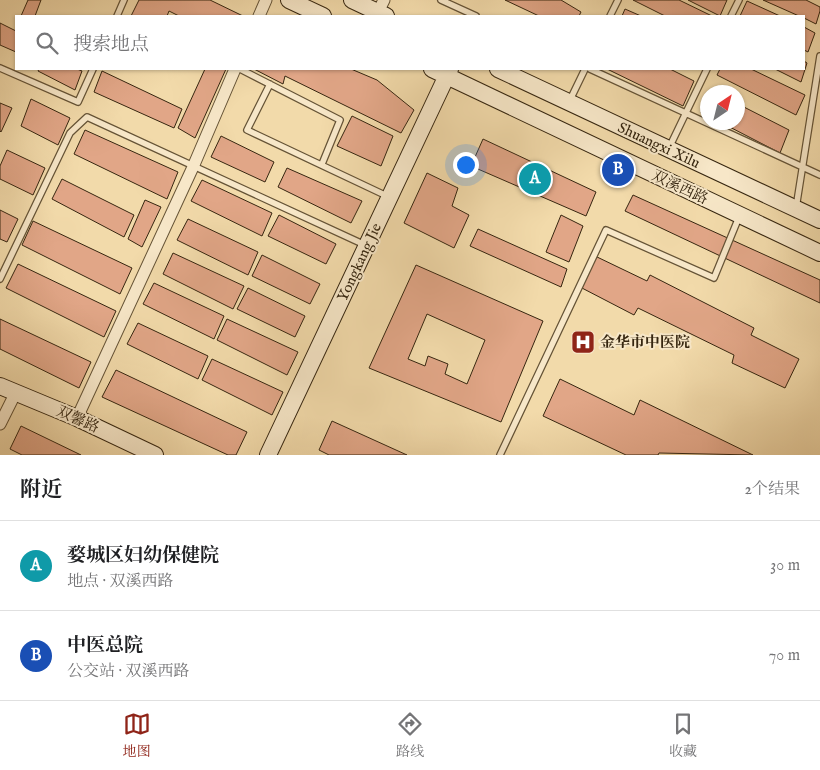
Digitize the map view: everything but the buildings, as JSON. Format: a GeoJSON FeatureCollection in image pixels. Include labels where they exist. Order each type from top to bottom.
{"type":"FeatureCollection","features":[{"type":"Feature","properties":{"kind":"main road"},"geometry":{"type":"LineString","coordinates":[[289,0],[321,15]]}},
{"type":"Feature","properties":{"kind":"main road"},"geometry":{"type":"LineString","coordinates":[[352,0],[383,10]]}},
{"type":"Feature","properties":{"kind":"main road","name":"Shuangxi Xilu"},"geometry":{"type":"LineString","coordinates":[[500,70],[820,220]]}},
{"type":"Feature","properties":{"kind":"main road","name":"Yongkang Jie"},"geometry":{"type":"LineString","coordinates":[[268,455],[448,72]]}},
{"type":"Feature","properties":{"kind":"main road","name":"双溪西路"},"geometry":{"type":"LineString","coordinates":[[448,72],[820,253]]}},
{"type":"Feature","properties":{"kind":"main road","name":"双馨路"},"geometry":{"type":"LineString","coordinates":[[0,386],[15,394],[77,418],[155,455]]}},
{"type":"Feature","properties":{"kind":"street"},"geometry":{"type":"LineString","coordinates":[[259,15],[266,0]]}},
{"type":"Feature","properties":{"kind":"street"},"geometry":{"type":"LineString","coordinates":[[77,418],[193,167],[235,70]]}},
{"type":"Feature","properties":{"kind":"street"},"geometry":{"type":"LineString","coordinates":[[0,424],[15,394]]}},
{"type":"Feature","properties":{"kind":"lane"},"geometry":{"type":"LineString","coordinates":[[117,15],[124,0]]}},
{"type":"Feature","properties":{"kind":"lane"},"geometry":{"type":"LineString","coordinates":[[441,0],[474,15]]}},
{"type":"Feature","properties":{"kind":"lane"},"geometry":{"type":"LineString","coordinates":[[610,15],[618,0]]}},
{"type":"Feature","properties":{"kind":"lane"},"geometry":{"type":"LineString","coordinates":[[732,15],[739,0]]}},
{"type":"Feature","properties":{"kind":"lane"},"geometry":{"type":"LineString","coordinates":[[796,210],[820,56]]}},
{"type":"Feature","properties":{"kind":"lane"},"geometry":{"type":"LineString","coordinates":[[0,68],[78,102],[93,70]]}},
{"type":"Feature","properties":{"kind":"lane"},"geometry":{"type":"LineString","coordinates":[[242,70],[340,120],[322,164]]}},
{"type":"Feature","properties":{"kind":"lane"},"geometry":{"type":"LineString","coordinates":[[569,102],[585,70]]}},
{"type":"Feature","properties":{"kind":"lane"},"geometry":{"type":"LineString","coordinates":[[592,70],[820,175]]}},
{"type":"Feature","properties":{"kind":"lane"},"geometry":{"type":"LineString","coordinates":[[668,150],[707,70]]}},
{"type":"Feature","properties":{"kind":"lane"},"geometry":{"type":"LineString","coordinates":[[270,84],[247,130],[322,164],[390,198]]}},
{"type":"Feature","properties":{"kind":"lane"},"geometry":{"type":"LineString","coordinates":[[0,280],[70,133],[86,117],[367,246]]}},
{"type":"Feature","properties":{"kind":"lane"},"geometry":{"type":"LineString","coordinates":[[500,455],[606,230],[714,278],[740,215]]}},
{"type":"Feature","properties":{"kind":"place","name":"中医总院"},"geometry":{"type":"Point","coordinates":[618,170]}},
{"type":"Feature","properties":{"kind":"place","name":"婺城区妇幼保健院"},"geometry":{"type":"Point","coordinates":[535,179]}},
{"type":"Feature","properties":{"kind":"place","name":"金华市中医院"},"geometry":{"type":"Point","coordinates":[583,342]}}]}
